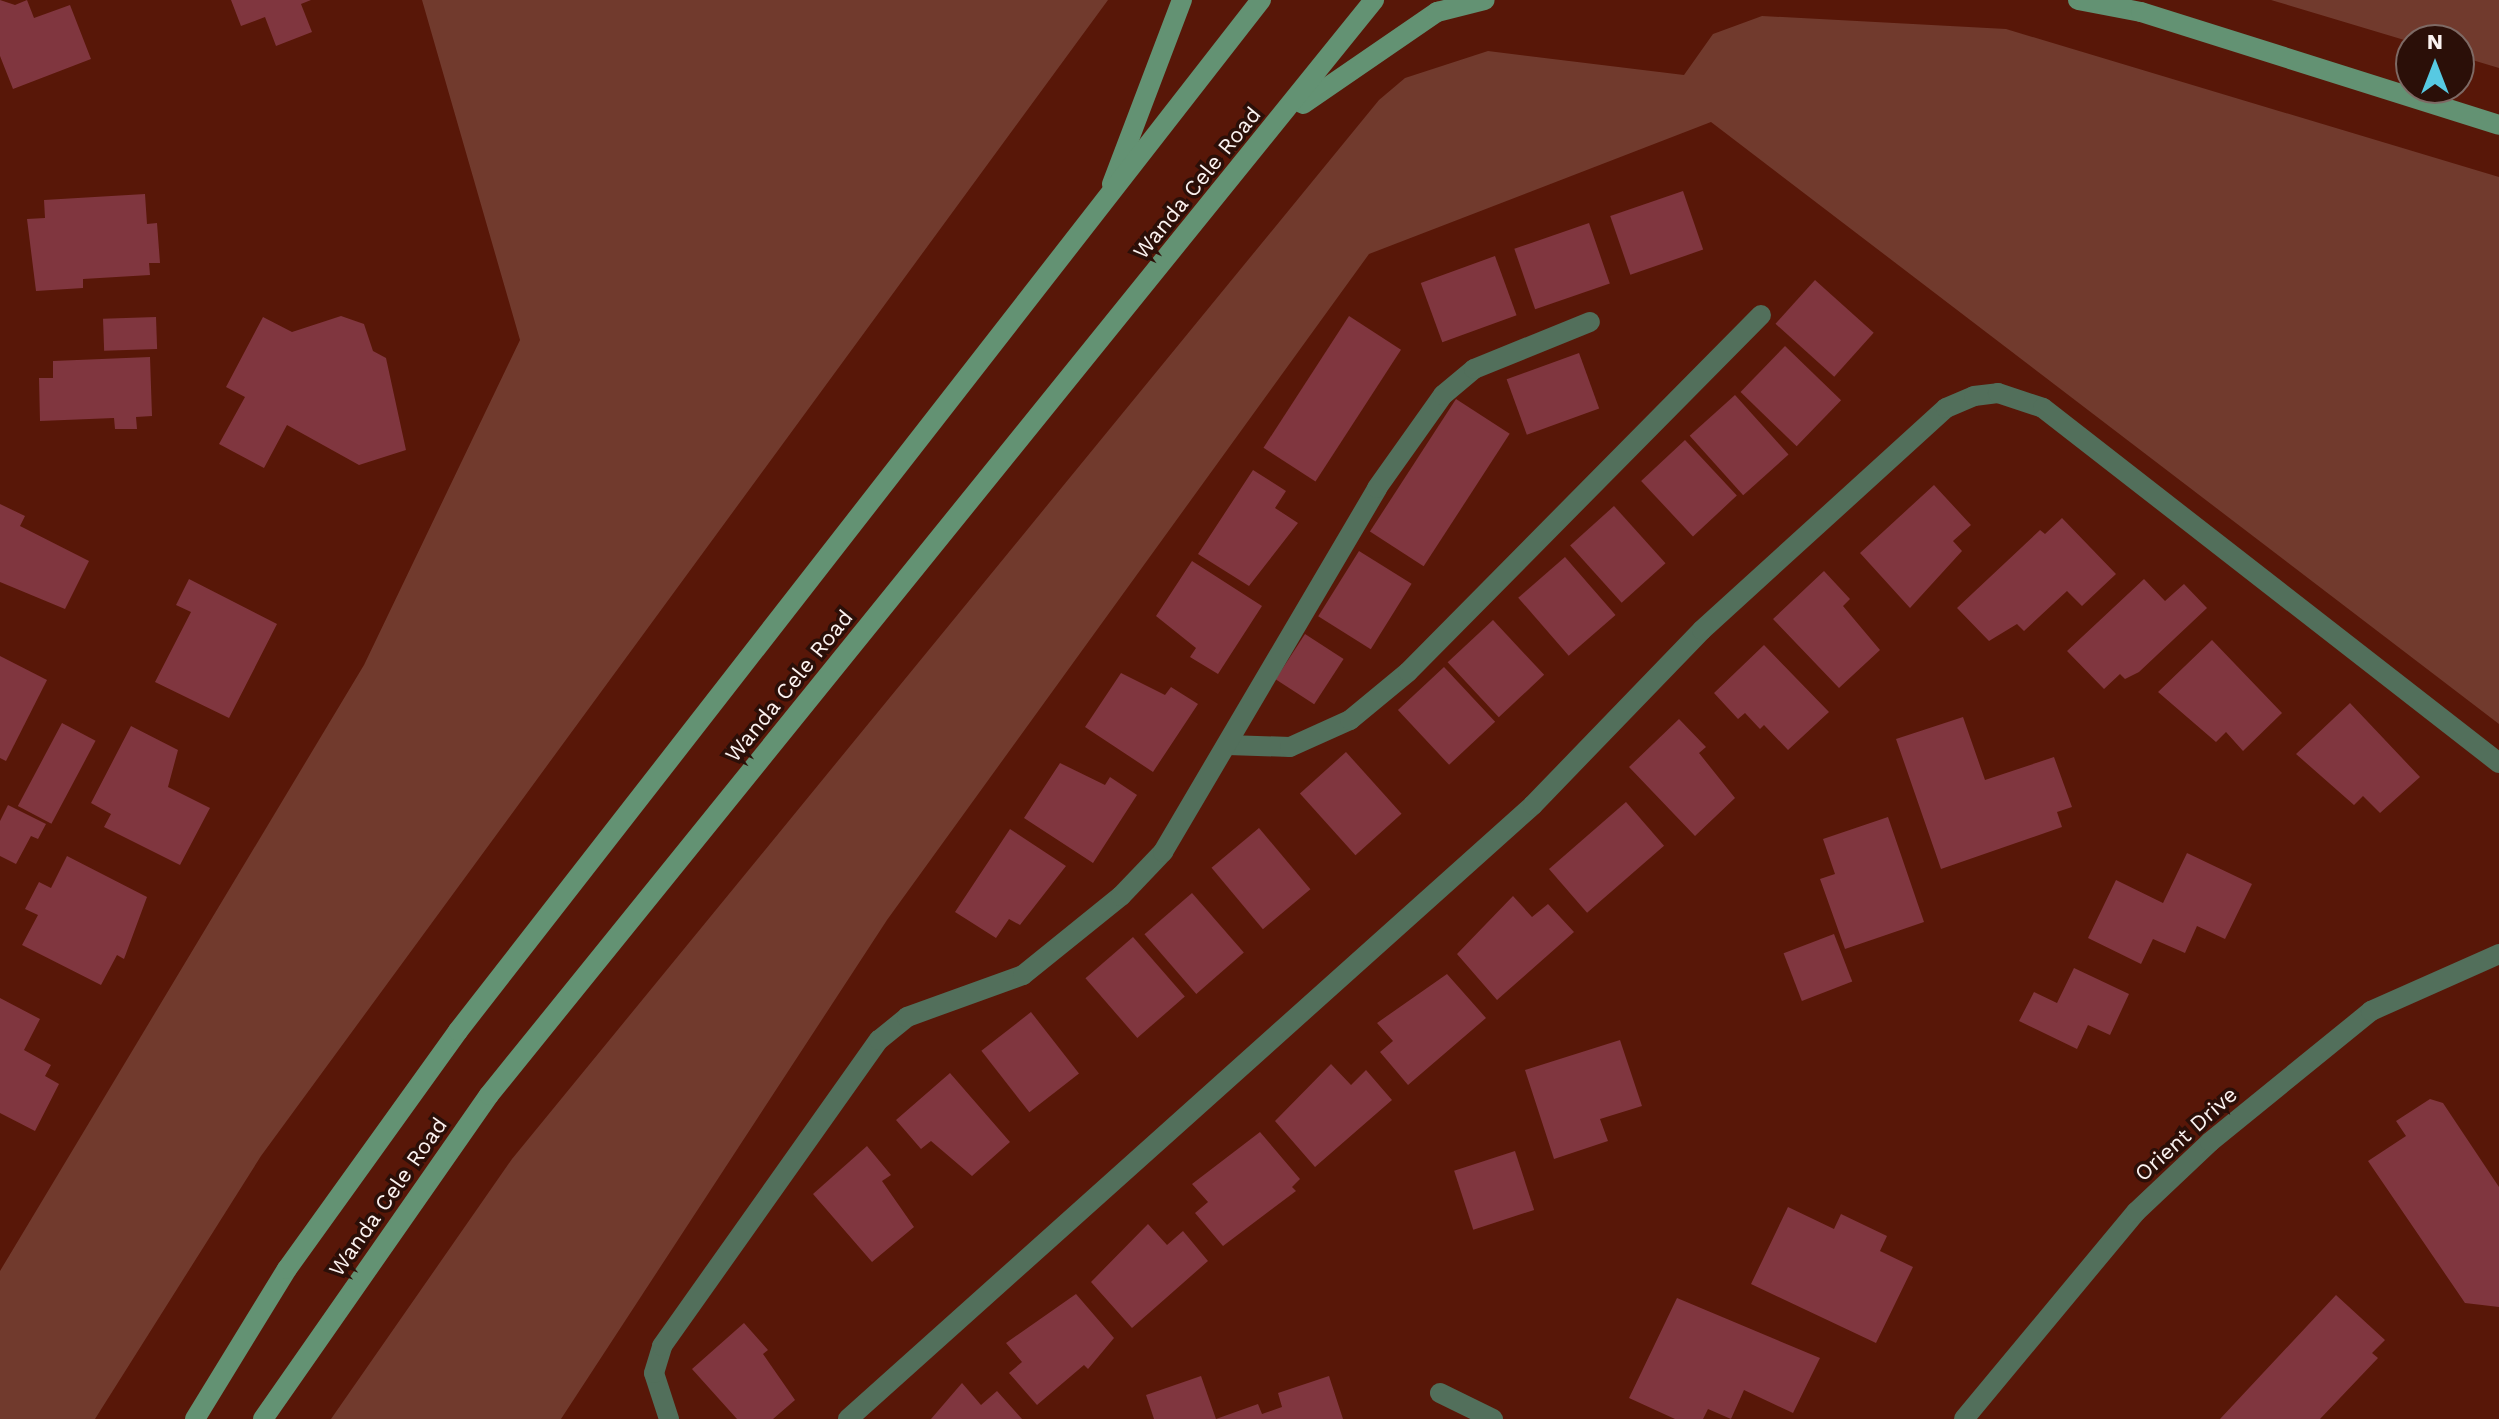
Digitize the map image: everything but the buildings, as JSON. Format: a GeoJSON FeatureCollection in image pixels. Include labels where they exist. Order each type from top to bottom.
{"type":"FeatureCollection","features":[{"type":"Feature","properties":{"kind":"street"},"geometry":{"type":"LineString","coordinates":[[1105,203],[1182,0]]}},
{"type":"Feature","properties":{"kind":"street","name":"Wanda Cele Road"},"geometry":{"type":"LineString","coordinates":[[195,1419],[287,1269],[458,1031],[1261,0]]}},
{"type":"Feature","properties":{"kind":"street","name":"Wanda Cele Road"},"geometry":{"type":"LineString","coordinates":[[263,1419],[489,1095],[1374,0]]}},
{"type":"Feature","properties":{"kind":"street"},"geometry":{"type":"LineString","coordinates":[[1278,122],[1437,12],[1485,0]]}},
{"type":"Feature","properties":{"kind":"street"},"geometry":{"type":"LineString","coordinates":[[2078,0],[2141,12],[2499,125]]}},
{"type":"Feature","properties":{"kind":"street"},"geometry":{"type":"LineString","coordinates":[[1228,745],[1290,747],[1350,720],[1373,701],[1761,315]]}},
{"type":"Feature","properties":{"kind":"street"},"geometry":{"type":"LineString","coordinates":[[669,1419],[654,1373],[662,1346],[879,1040],[907,1017],[1023,975],[1058,949],[1163,852],[1377,488],[1443,395],[1474,369],[1590,322]]}},
{"type":"Feature","properties":{"kind":"street"},"geometry":{"type":"LineString","coordinates":[[848,1419],[1533,805],[1702,630],[1946,408],[1974,396],[1998,393],[2043,408],[2499,763]]}},
{"type":"Feature","properties":{"kind":"street","name":"Orient Drive"},"geometry":{"type":"LineString","coordinates":[[1964,1419],[2136,1212],[2210,1142],[2371,1011],[2499,954]]}},
{"type":"Feature","properties":{"kind":"street"},"geometry":{"type":"LineString","coordinates":[[1440,1393],[1493,1419]]}},
{"type":"Feature","properties":{"kind":"shaded area"},"geometry":{"type":"Polygon","coordinates":[[[422,0],[1108,0],[261,1156],[95,1419],[0,1419],[0,1271],[364,665],[520,340],[422,0]]]}},
{"type":"Feature","properties":{"kind":"shaded area"},"geometry":{"type":"Polygon","coordinates":[[[2271,0],[2499,0],[2499,68],[2475,61],[2475,24],[2395,24],[2395,37],[2271,0]]]}},
{"type":"Feature","properties":{"kind":"shaded area"},"geometry":{"type":"Polygon","coordinates":[[[1762,16],[2006,29],[2499,177],[2499,724],[1711,122],[1369,254],[887,920],[561,1419],[331,1419],[512,1159],[1379,100],[1405,78],[1488,51],[1684,75],[1713,34],[1762,16]]]}}]}
